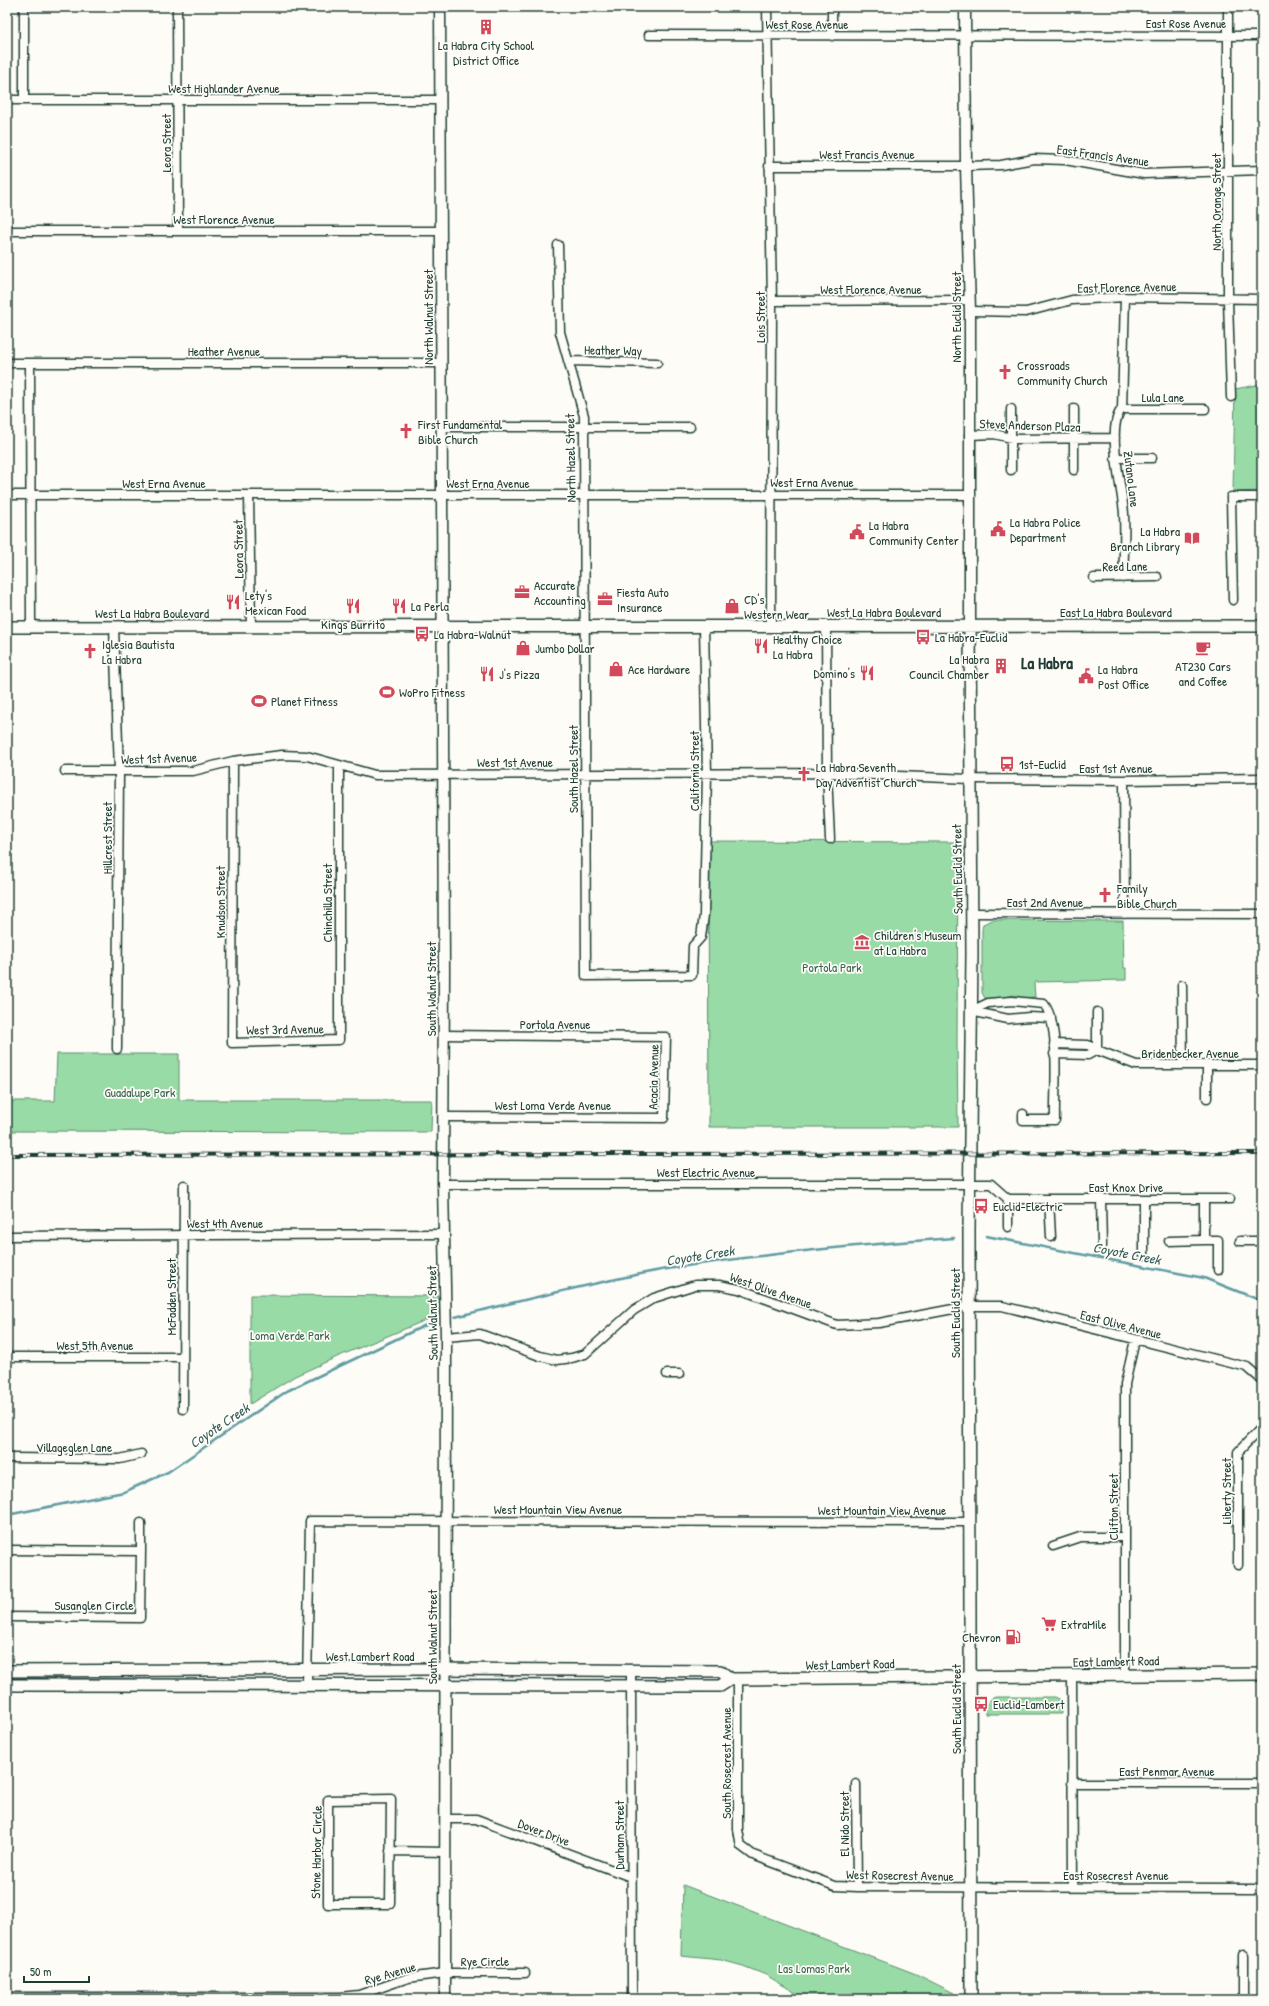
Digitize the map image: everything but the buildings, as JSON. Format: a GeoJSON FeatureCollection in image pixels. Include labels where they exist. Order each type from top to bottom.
{"type":"FeatureCollection","features":[{"type":"Feature","properties":{"kind":"main road","name":"West La Habra Boulevard"},"geometry":{"type":"LineString","coordinates":[[7,627],[970,626]]}},
{"type":"Feature","properties":{"kind":"main road","name":"East La Habra Boulevard"},"geometry":{"type":"LineString","coordinates":[[970,626],[1262,626]]}},
{"type":"Feature","properties":{"kind":"main road","name":"South Euclid Street"},"geometry":{"type":"LineString","coordinates":[[970,626],[971,1011],[969,1184],[969,1522],[971,1999]]}},
{"type":"Feature","properties":{"kind":"main road","name":"West Lambert Road"},"geometry":{"type":"LineString","coordinates":[[7,1671],[631,1670],[720,1671],[734,1679]]}},
{"type":"Feature","properties":{"kind":"main road","name":"East Lambert Road"},"geometry":{"type":"LineString","coordinates":[[970,1677],[1262,1674]]}},
{"type":"Feature","properties":{"kind":"main road","name":"West Lambert Road"},"geometry":{"type":"LineString","coordinates":[[7,1685],[720,1686],[734,1679],[970,1677]]}},
{"type":"Feature","properties":{"kind":"street"},"geometry":{"type":"LineString","coordinates":[[24,7],[24,100]]}},
{"type":"Feature","properties":{"kind":"street","name":"Leora Street"},"geometry":{"type":"LineString","coordinates":[[177,7],[178,231]]}},
{"type":"Feature","properties":{"kind":"street","name":"North Walnut Street"},"geometry":{"type":"LineString","coordinates":[[440,7],[443,627]]}},
{"type":"Feature","properties":{"kind":"street","name":"Lois Street"},"geometry":{"type":"LineString","coordinates":[[767,7],[772,301],[771,626]]}},
{"type":"Feature","properties":{"kind":"street"},"geometry":{"type":"LineString","coordinates":[[832,7],[832,36]]}},
{"type":"Feature","properties":{"kind":"street","name":"North Euclid Street"},"geometry":{"type":"LineString","coordinates":[[965,7],[966,166],[970,300],[970,626]]}},
{"type":"Feature","properties":{"kind":"street","name":"North Orange Street"},"geometry":{"type":"LineString","coordinates":[[1228,7],[1228,300],[1231,397]]}},
{"type":"Feature","properties":{"kind":"street","name":"West Rose Avenue"},"geometry":{"type":"LineString","coordinates":[[649,35],[832,36],[965,34]]}},
{"type":"Feature","properties":{"kind":"street","name":"East Rose Avenue"},"geometry":{"type":"LineString","coordinates":[[965,34],[1262,36]]}},
{"type":"Feature","properties":{"kind":"street","name":"West Highlander Avenue"},"geometry":{"type":"LineString","coordinates":[[7,100],[440,100]]}},
{"type":"Feature","properties":{"kind":"street","name":"East Francis Avenue"},"geometry":{"type":"LineString","coordinates":[[966,166],[1000,165],[1034,159],[1065,160],[1144,174],[1262,170]]}},
{"type":"Feature","properties":{"kind":"street","name":"West Francis Avenue"},"geometry":{"type":"LineString","coordinates":[[769,166],[966,166]]}},
{"type":"Feature","properties":{"kind":"street","name":"West Florence Avenue"},"geometry":{"type":"LineString","coordinates":[[7,231],[441,231]]}},
{"type":"Feature","properties":{"kind":"street","name":"North Hazel Street"},"geometry":{"type":"LineString","coordinates":[[558,244],[560,332],[584,416],[584,626]]}},
{"type":"Feature","properties":{"kind":"street","name":"East Florence Avenue"},"geometry":{"type":"LineString","coordinates":[[970,311],[1026,312],[1072,300],[1125,297],[1228,300],[1262,299]]}},
{"type":"Feature","properties":{"kind":"street","name":"Zutano Lane"},"geometry":{"type":"LineString","coordinates":[[1123,578],[1124,513],[1115,458],[1115,438],[1117,415],[1122,409],[1125,297]]}},
{"type":"Feature","properties":{"kind":"street","name":"West Florence Avenue"},"geometry":{"type":"LineString","coordinates":[[772,301],[970,300]]}},
{"type":"Feature","properties":{"kind":"street","name":"Heather Way"},"geometry":{"type":"LineString","coordinates":[[568,361],[657,363]]}},
{"type":"Feature","properties":{"kind":"street","name":"Heather Avenue"},"geometry":{"type":"LineString","coordinates":[[7,363],[442,363]]}},
{"type":"Feature","properties":{"kind":"street"},"geometry":{"type":"LineString","coordinates":[[30,363],[31,627]]}},
{"type":"Feature","properties":{"kind":"street"},"geometry":{"type":"LineString","coordinates":[[1074,408],[1074,470]]}},
{"type":"Feature","properties":{"kind":"street","name":"Lula Lane"},"geometry":{"type":"LineString","coordinates":[[1122,409],[1205,408]]}},
{"type":"Feature","properties":{"kind":"street"},"geometry":{"type":"LineString","coordinates":[[1010,470],[1011,409]]}},
{"type":"Feature","properties":{"kind":"street"},"geometry":{"type":"LineString","coordinates":[[442,428],[690,428]]}},
{"type":"Feature","properties":{"kind":"street","name":"Steve Anderson Plaza"},"geometry":{"type":"LineString","coordinates":[[969,435],[994,434],[1011,438],[1115,438]]}},
{"type":"Feature","properties":{"kind":"street"},"geometry":{"type":"LineString","coordinates":[[1115,458],[1152,458]]}},
{"type":"Feature","properties":{"kind":"street","name":"West Erna Avenue"},"geometry":{"type":"LineString","coordinates":[[7,495],[969,495]]}},
{"type":"Feature","properties":{"kind":"street","name":"Leora Street"},"geometry":{"type":"LineString","coordinates":[[249,495],[251,627]]}},
{"type":"Feature","properties":{"kind":"street"},"geometry":{"type":"LineString","coordinates":[[1233,600],[1231,497],[1262,497]]}},
{"type":"Feature","properties":{"kind":"street","name":"Reed Lane"},"geometry":{"type":"LineString","coordinates":[[1094,578],[1157,577]]}},
{"type":"Feature","properties":{"kind":"street","name":"South Hazel Street"},"geometry":{"type":"LineString","coordinates":[[584,626],[585,911]]}},
{"type":"Feature","properties":{"kind":"street","name":"California Street"},"geometry":{"type":"LineString","coordinates":[[585,911],[586,976],[692,975],[693,946],[701,937],[704,915],[707,774],[704,626]]}},
{"type":"Feature","properties":{"kind":"street"},"geometry":{"type":"LineString","coordinates":[[826,626],[827,774],[830,839]]}},
{"type":"Feature","properties":{"kind":"street","name":"Hillcrest Street"},"geometry":{"type":"LineString","coordinates":[[114,627],[119,771],[117,1049]]}},
{"type":"Feature","properties":{"kind":"street","name":"South Walnut Street"},"geometry":{"type":"LineString","coordinates":[[443,627],[443,1234],[446,1337],[445,1999]]}},
{"type":"Feature","properties":{"kind":"street","name":"West 1st Avenue"},"geometry":{"type":"LineString","coordinates":[[65,771],[193,771],[233,761],[282,755],[300,756],[375,775],[827,774],[970,779]]}},
{"type":"Feature","properties":{"kind":"street","name":"Knudson Street"},"geometry":{"type":"LineString","coordinates":[[232,1043],[233,761]]}},
{"type":"Feature","properties":{"kind":"street","name":"Chinchilla Street"},"geometry":{"type":"LineString","coordinates":[[339,766],[339,1040]]}},
{"type":"Feature","properties":{"kind":"street","name":"East 1st Avenue"},"geometry":{"type":"LineString","coordinates":[[970,779],[1124,780],[1262,778]]}},
{"type":"Feature","properties":{"kind":"street"},"geometry":{"type":"LineString","coordinates":[[1124,780],[1124,914]]}},
{"type":"Feature","properties":{"kind":"street","name":"East 2nd Avenue"},"geometry":{"type":"LineString","coordinates":[[971,913],[1262,914]]}},
{"type":"Feature","properties":{"kind":"street"},"geometry":{"type":"LineString","coordinates":[[1182,985],[1182,1065]]}},
{"type":"Feature","properties":{"kind":"street"},"geometry":{"type":"LineString","coordinates":[[971,1011],[988,1003],[1012,1001],[1044,1004],[1051,1018],[1054,1044],[1055,1120],[1023,1120],[1023,1114]]}},
{"type":"Feature","properties":{"kind":"street"},"geometry":{"type":"LineString","coordinates":[[971,1011],[1008,1019],[1029,1017],[1051,1018]]}},
{"type":"Feature","properties":{"kind":"street"},"geometry":{"type":"LineString","coordinates":[[1054,1054],[1088,1055],[1096,1050],[1097,1012]]}},
{"type":"Feature","properties":{"kind":"street","name":"Portola Avenue"},"geometry":{"type":"LineString","coordinates":[[443,1035],[666,1036]]}},
{"type":"Feature","properties":{"kind":"street","name":"Acacia Avenue"},"geometry":{"type":"LineString","coordinates":[[664,1118],[666,1036]]}},
{"type":"Feature","properties":{"kind":"street","name":"West 3rd Avenue"},"geometry":{"type":"LineString","coordinates":[[232,1043],[339,1040]]}},
{"type":"Feature","properties":{"kind":"street","name":"Bridenbecker Avenue"},"geometry":{"type":"LineString","coordinates":[[1054,1044],[1088,1044],[1096,1050],[1104,1052],[1126,1063],[1136,1065],[1262,1065]]}},
{"type":"Feature","properties":{"kind":"street"},"geometry":{"type":"LineString","coordinates":[[1207,1065],[1207,1098]]}},
{"type":"Feature","properties":{"kind":"street","name":"West Loma Verde Avenue"},"geometry":{"type":"LineString","coordinates":[[443,1116],[664,1118]]}},
{"type":"Feature","properties":{"kind":"street","name":"West Electric Avenue"},"geometry":{"type":"LineString","coordinates":[[443,1184],[969,1184]]}},
{"type":"Feature","properties":{"kind":"street"},"geometry":{"type":"LineString","coordinates":[[969,1184],[991,1184],[1008,1199],[1008,1227]]}},
{"type":"Feature","properties":{"kind":"street","name":"McFadden Street"},"geometry":{"type":"LineString","coordinates":[[183,1409],[184,1186]]}},
{"type":"Feature","properties":{"kind":"street","name":"East Knox Drive"},"geometry":{"type":"LineString","coordinates":[[1008,1199],[1230,1199]]}},
{"type":"Feature","properties":{"kind":"street"},"geometry":{"type":"LineString","coordinates":[[1049,1199],[1051,1237]]}},
{"type":"Feature","properties":{"kind":"street"},"geometry":{"type":"LineString","coordinates":[[1100,1199],[1102,1246]]}},
{"type":"Feature","properties":{"kind":"street"},"geometry":{"type":"LineString","coordinates":[[1144,1199],[1144,1255]]}},
{"type":"Feature","properties":{"kind":"street"},"geometry":{"type":"LineString","coordinates":[[1204,1199],[1204,1240]]}},
{"type":"Feature","properties":{"kind":"street","name":"West 4th Avenue"},"geometry":{"type":"LineString","coordinates":[[7,1236],[443,1234]]}},
{"type":"Feature","properties":{"kind":"street"},"geometry":{"type":"LineString","coordinates":[[1169,1241],[1218,1240],[1218,1270]]}},
{"type":"Feature","properties":{"kind":"street"},"geometry":{"type":"LineString","coordinates":[[1240,1241],[1262,1241]]}},
{"type":"Feature","properties":{"kind":"street","name":"West Olive Avenue"},"geometry":{"type":"LineString","coordinates":[[446,1337],[480,1334],[540,1356],[557,1360],[572,1358],[585,1354],[634,1310],[654,1298],[694,1285],[718,1285],[739,1289],[837,1325],[879,1323],[969,1306]]}},
{"type":"Feature","properties":{"kind":"street","name":"East Olive Avenue"},"geometry":{"type":"LineString","coordinates":[[969,1306],[1002,1306],[1247,1367],[1262,1380]]}},
{"type":"Feature","properties":{"kind":"street","name":"Clifton Street"},"geometry":{"type":"LineString","coordinates":[[1124,1675],[1125,1384],[1135,1340]]}},
{"type":"Feature","properties":{"kind":"street","name":"West 5th Avenue"},"geometry":{"type":"LineString","coordinates":[[7,1357],[183,1357]]}},
{"type":"Feature","properties":{"kind":"street"},"geometry":{"type":"LineString","coordinates":[[667,1374],[679,1374]]}},
{"type":"Feature","properties":{"kind":"street","name":"Liberty Street"},"geometry":{"type":"LineString","coordinates":[[1238,1566],[1238,1452],[1262,1427]]}},
{"type":"Feature","properties":{"kind":"street","name":"Villageglen Lane"},"geometry":{"type":"LineString","coordinates":[[7,1458],[120,1459],[141,1454]]}},
{"type":"Feature","properties":{"kind":"street","name":"West Mountain View Avenue"},"geometry":{"type":"LineString","coordinates":[[307,1685],[310,1521],[445,1520],[969,1522]]}},
{"type":"Feature","properties":{"kind":"street","name":"Susanglen Circle"},"geometry":{"type":"LineString","coordinates":[[7,1617],[140,1618],[141,1523]]}},
{"type":"Feature","properties":{"kind":"street"},"geometry":{"type":"LineString","coordinates":[[1053,1546],[1080,1537],[1125,1537]]}},
{"type":"Feature","properties":{"kind":"street"},"geometry":{"type":"LineString","coordinates":[[7,1550],[141,1551]]}},
{"type":"Feature","properties":{"kind":"street","name":"Durham Street"},"geometry":{"type":"LineString","coordinates":[[631,1670],[632,1999]]}},
{"type":"Feature","properties":{"kind":"street"},"geometry":{"type":"LineString","coordinates":[[1072,1676],[1073,1887]]}},
{"type":"Feature","properties":{"kind":"street","name":"South Rosecrest Avenue"},"geometry":{"type":"LineString","coordinates":[[734,1679],[738,1830],[741,1846]]}},
{"type":"Feature","properties":{"kind":"street","name":"East Penmar Avenue"},"geometry":{"type":"LineString","coordinates":[[1072,1783],[1262,1783]]}},
{"type":"Feature","properties":{"kind":"street","name":"El Nido Street"},"geometry":{"type":"LineString","coordinates":[[856,1784],[857,1887]]}},
{"type":"Feature","properties":{"kind":"street","name":"Stone Harbor Circle"},"geometry":{"type":"LineString","coordinates":[[391,1799],[390,1852],[390,1904],[328,1904],[328,1800],[391,1799]]}},
{"type":"Feature","properties":{"kind":"street","name":"Dover Drive"},"geometry":{"type":"LineString","coordinates":[[446,1819],[476,1819],[631,1877]]}},
{"type":"Feature","properties":{"kind":"street","name":"West Rosecrest Avenue"},"geometry":{"type":"LineString","coordinates":[[741,1846],[753,1854],[835,1886],[971,1887]]}},
{"type":"Feature","properties":{"kind":"street"},"geometry":{"type":"LineString","coordinates":[[390,1852],[445,1852]]}},
{"type":"Feature","properties":{"kind":"street","name":"East Rosecrest Avenue"},"geometry":{"type":"LineString","coordinates":[[971,1887],[1262,1888]]}},
{"type":"Feature","properties":{"kind":"street"},"geometry":{"type":"LineString","coordinates":[[1243,1956],[1243,1999]]}},
{"type":"Feature","properties":{"kind":"street","name":"Rye Circle"},"geometry":{"type":"LineString","coordinates":[[445,1973],[525,1973]]}},
{"type":"Feature","properties":{"kind":"street","name":"Rye Avenue"},"geometry":{"type":"LineString","coordinates":[[7,1997],[340,1998],[359,1995],[408,1978],[445,1973]]}},
{"type":"Feature","properties":{"kind":"green space"},"geometry":{"type":"Polygon","coordinates":[[[1262,384],[1262,491],[1233,492],[1235,389],[1262,384]]]}},
{"type":"Feature","properties":{"kind":"green space","name":"Portola Park"},"geometry":{"type":"Polygon","coordinates":[[[708,841],[958,842],[958,1127],[709,1127],[708,841]]]}},
{"type":"Feature","properties":{"kind":"green space"},"geometry":{"type":"Polygon","coordinates":[[[993,920],[1123,921],[1124,968],[1126,968],[1126,980],[1036,982],[1034,983],[1035,997],[1022,998],[1014,995],[992,1000],[985,998],[982,993],[982,930],[983,924],[993,920]]]}},
{"type":"Feature","properties":{"kind":"green space","name":"Guadalupe Park"},"geometry":{"type":"Polygon","coordinates":[[[57,1054],[179,1054],[179,1100],[432,1100],[431,1132],[7,1131],[7,1101],[55,1101],[57,1054]]]}},
{"type":"Feature","properties":{"kind":"green space","name":"Loma Verde Park"},"geometry":{"type":"Polygon","coordinates":[[[250,1295],[443,1296],[443,1313],[295,1376],[250,1404],[250,1295]]]}},
{"type":"Feature","properties":{"kind":"green space"},"geometry":{"type":"Polygon","coordinates":[[[996,1697],[1055,1697],[1061,1700],[1062,1714],[986,1714],[988,1703],[991,1699],[996,1697]]]}},
{"type":"Feature","properties":{"kind":"green space","name":"Las Lomas Park"},"geometry":{"type":"Polygon","coordinates":[[[683,1885],[916,1974],[954,1993],[954,1999],[806,1999],[766,1975],[743,1966],[721,1960],[681,1956],[683,1885]]]}},
{"type":"Feature","properties":{"kind":"waterway","name":"Coyote Creek"},"geometry":{"type":"LineString","coordinates":[[986,1236],[1204,1278],[1262,1301]]}},
{"type":"Feature","properties":{"kind":"waterway","name":"Coyote Creek"},"geometry":{"type":"LineString","coordinates":[[455,1317],[583,1286],[697,1264],[807,1251],[954,1238]]}},
{"type":"Feature","properties":{"kind":"waterway","name":"Coyote Creek"},"geometry":{"type":"LineString","coordinates":[[7,1515],[124,1492],[168,1472],[287,1391],[426,1325],[434,1323]]}},
{"type":"Feature","properties":{"kind":"railway"},"geometry":{"type":"LineString","coordinates":[[7,1155],[1262,1153]]}},
{"type":"Feature","properties":{"kind":"place","name":"La Habra City School District Office"},"geometry":{"type":"Point","coordinates":[486,27]}},
{"type":"Feature","properties":{"kind":"place","name":"Crossroads Community Church"},"geometry":{"type":"Point","coordinates":[1005,372]}},
{"type":"Feature","properties":{"kind":"place","name":"First Fundamental Bible Church"},"geometry":{"type":"Point","coordinates":[406,431]}},
{"type":"Feature","properties":{"kind":"place","name":"La Habra Police Department"},"geometry":{"type":"Point","coordinates":[998,529]}},
{"type":"Feature","properties":{"kind":"place","name":"La Habra Community Center"},"geometry":{"type":"Point","coordinates":[857,532]}},
{"type":"Feature","properties":{"kind":"place","name":"La Habra Branch Library"},"geometry":{"type":"Point","coordinates":[1192,538]}},
{"type":"Feature","properties":{"kind":"place","name":"Accurate Accounting"},"geometry":{"type":"Point","coordinates":[522,592]}},
{"type":"Feature","properties":{"kind":"place","name":"Fiesta Auto Insurance"},"geometry":{"type":"Point","coordinates":[605,599]}},
{"type":"Feature","properties":{"kind":"place","name":"Lety's Mexican Food"},"geometry":{"type":"Point","coordinates":[233,602]}},
{"type":"Feature","properties":{"kind":"place","name":"Kings Burrito"},"geometry":{"type":"Point","coordinates":[353,606]}},
{"type":"Feature","properties":{"kind":"place","name":"La Perla"},"geometry":{"type":"Point","coordinates":[399,606]}},
{"type":"Feature","properties":{"kind":"place","name":"CD's Western Wear"},"geometry":{"type":"Point","coordinates":[732,606]}},
{"type":"Feature","properties":{"kind":"place","name":"La Habra-Walnut"},"geometry":{"type":"Point","coordinates":[422,634]}},
{"type":"Feature","properties":{"kind":"place","name":"La Habra-Euclid"},"geometry":{"type":"Point","coordinates":[923,637]}},
{"type":"Feature","properties":{"kind":"place","name":"Healthy Choice La Habra"},"geometry":{"type":"Point","coordinates":[761,646]}},
{"type":"Feature","properties":{"kind":"place","name":"Jumbo Dollar"},"geometry":{"type":"Point","coordinates":[523,648]}},
{"type":"Feature","properties":{"kind":"place","name":"AT230 Cars and Coffee"},"geometry":{"type":"Point","coordinates":[1203,648]}},
{"type":"Feature","properties":{"kind":"place","name":"Iglesia Bautista La Habra"},"geometry":{"type":"Point","coordinates":[90,651]}},
{"type":"Feature","properties":{"kind":"place","name":"La Habra Council Chamber"},"geometry":{"type":"Point","coordinates":[1001,666]}},
{"type":"Feature","properties":{"kind":"place","name":"Ace Hardware"},"geometry":{"type":"Point","coordinates":[616,669]}},
{"type":"Feature","properties":{"kind":"place","name":"Domino's"},"geometry":{"type":"Point","coordinates":[867,673]}},
{"type":"Feature","properties":{"kind":"place","name":"J's Pizza"},"geometry":{"type":"Point","coordinates":[487,674]}},
{"type":"Feature","properties":{"kind":"place","name":"La Habra Post Office"},"geometry":{"type":"Point","coordinates":[1086,676]}},
{"type":"Feature","properties":{"kind":"place","name":"WoPro Fitness"},"geometry":{"type":"Point","coordinates":[387,692]}},
{"type":"Feature","properties":{"kind":"place","name":"Planet Fitness"},"geometry":{"type":"Point","coordinates":[259,701]}},
{"type":"Feature","properties":{"kind":"place","name":"1st-Euclid"},"geometry":{"type":"Point","coordinates":[1007,764]}},
{"type":"Feature","properties":{"kind":"place","name":"La Habra Seventh Day Adventist Church"},"geometry":{"type":"Point","coordinates":[804,774]}},
{"type":"Feature","properties":{"kind":"place","name":"Family Bible Church"},"geometry":{"type":"Point","coordinates":[1105,895]}},
{"type":"Feature","properties":{"kind":"place","name":"Children's Museum at La Habra"},"geometry":{"type":"Point","coordinates":[862,942]}},
{"type":"Feature","properties":{"kind":"place","name":"Euclid-Electric"},"geometry":{"type":"Point","coordinates":[981,1206]}},
{"type":"Feature","properties":{"kind":"place","name":"ExtraMile"},"geometry":{"type":"Point","coordinates":[1049,1624]}},
{"type":"Feature","properties":{"kind":"place","name":"Chevron"},"geometry":{"type":"Point","coordinates":[1013,1637]}},
{"type":"Feature","properties":{"kind":"place","name":"Euclid-Lambert"},"geometry":{"type":"Point","coordinates":[981,1704]}},
{"type":"Feature","properties":{"kind":"district","name":"La Habra"},"geometry":{"type":"Point","coordinates":[1047,662]}}]}
